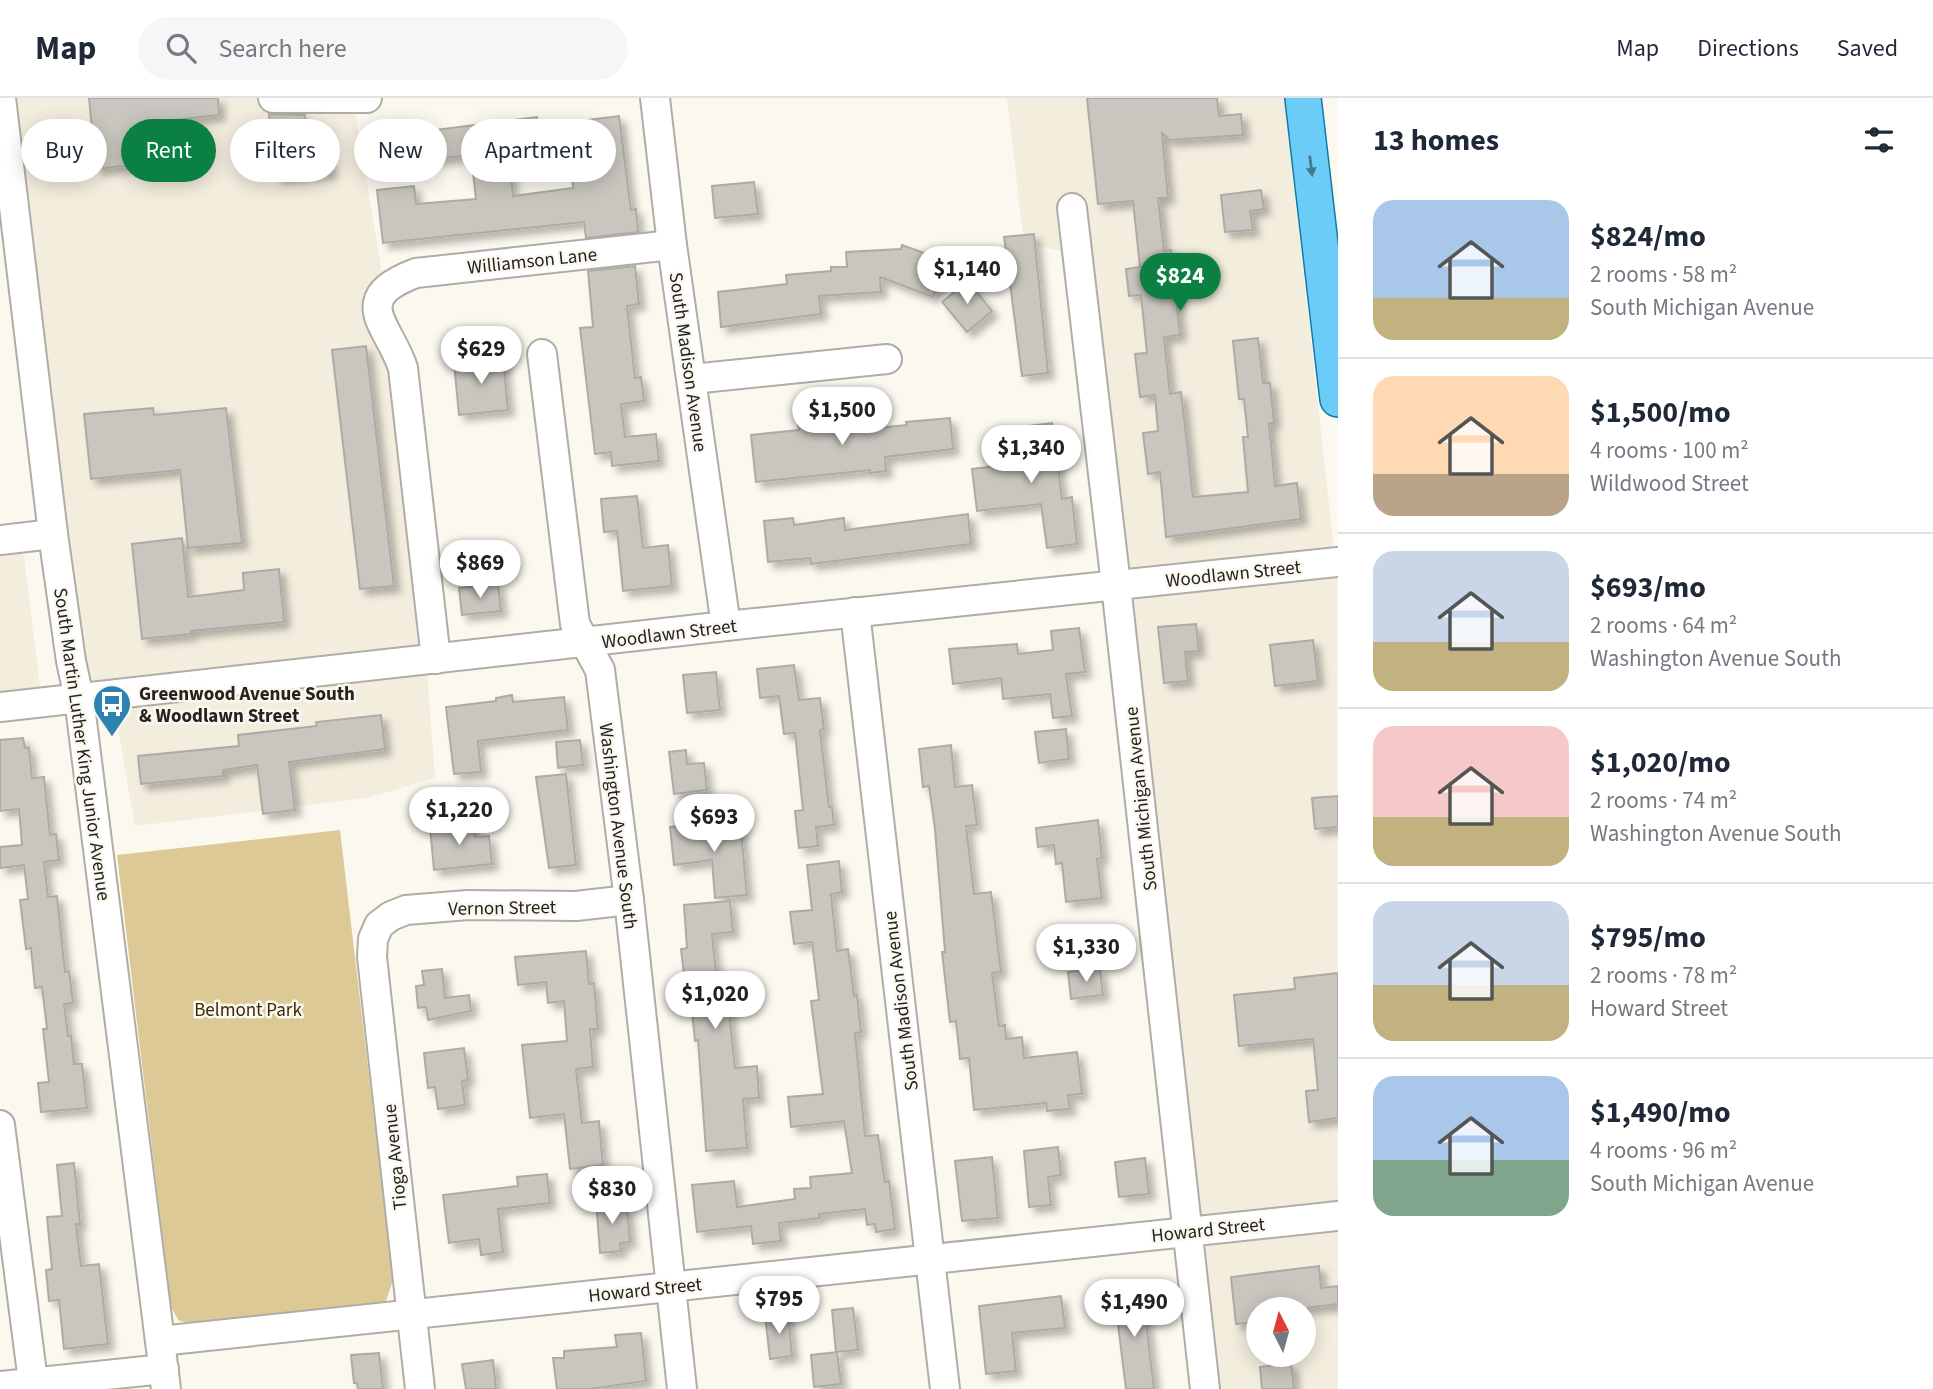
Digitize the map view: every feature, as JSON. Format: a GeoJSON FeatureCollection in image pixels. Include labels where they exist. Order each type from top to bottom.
{"type":"FeatureCollection","features":[{"type":"Feature","properties":{"kind":"main road"},"geometry":{"type":"LineString","coordinates":[[1303,98],[1338,399]]}},
{"type":"Feature","properties":{"kind":"street","name":"South Martin Luther King Junior Avenue"},"geometry":{"type":"LineString","coordinates":[[1,98],[53,534],[71,661],[79,698],[163,1366]]}},
{"type":"Feature","properties":{"kind":"street"},"geometry":{"type":"LineString","coordinates":[[273,98],[367,98]]}},
{"type":"Feature","properties":{"kind":"street","name":"South Madison Avenue"},"geometry":{"type":"LineString","coordinates":[[655,98],[672,245],[726,626]]}},
{"type":"Feature","properties":{"kind":"street","name":"South Michigan Avenue"},"geometry":{"type":"LineString","coordinates":[[1072,208],[1205,1389]]}},
{"type":"Feature","properties":{"kind":"street","name":"Williamson Lane"},"geometry":{"type":"LineString","coordinates":[[436,659],[403,368],[396,348],[384,333],[377,315],[382,296],[393,282],[416,273],[672,245]]}},
{"type":"Feature","properties":{"kind":"street","name":"Washington Avenue South"},"geometry":{"type":"LineString","coordinates":[[541,354],[575,624],[600,670],[629,900],[682,1389]]}},
{"type":"Feature","properties":{"kind":"street"},"geometry":{"type":"LineString","coordinates":[[692,379],[887,359]]}},
{"type":"Feature","properties":{"kind":"street"},"geometry":{"type":"LineString","coordinates":[[0,540],[53,534]]}},
{"type":"Feature","properties":{"kind":"street","name":"Woodlawn Street"},"geometry":{"type":"LineString","coordinates":[[0,707],[855,612],[1338,562]]}},
{"type":"Feature","properties":{"kind":"street","name":"South Madison Avenue"},"geometry":{"type":"LineString","coordinates":[[855,612],[945,1389]]}},
{"type":"Feature","properties":{"kind":"street","name":"Vernon Street"},"geometry":{"type":"LineString","coordinates":[[379,925],[391,916],[406,911],[468,905],[576,906],[629,900]]}},
{"type":"Feature","properties":{"kind":"street","name":"Tioga Avenue"},"geometry":{"type":"LineString","coordinates":[[379,925],[373,939],[372,957],[420,1389]]}},
{"type":"Feature","properties":{"kind":"street"},"geometry":{"type":"LineString","coordinates":[[0,1125],[34,1386]]}},
{"type":"Feature","properties":{"kind":"street","name":"Howard Street"},"geometry":{"type":"LineString","coordinates":[[0,1386],[34,1386],[163,1366],[412,1314],[1338,1216]]}},
{"type":"Feature","properties":{"kind":"shaded area"},"geometry":{"type":"Polygon","coordinates":[[[12,98],[260,98],[260,110],[355,112],[354,182],[367,182],[382,272],[379,274],[423,648],[87,684],[81,659],[22,182],[107,182],[107,119],[21,119],[21,171],[12,98]]]}},
{"type":"Feature","properties":{"kind":"shaded area"},"geometry":{"type":"Polygon","coordinates":[[[1007,98],[1284,98],[1334,550],[1126,572],[1082,195],[1060,198],[1066,252],[1024,243],[1007,98]]]}},
{"type":"Feature","properties":{"kind":"shaded area"},"geometry":{"type":"Polygon","coordinates":[[[23,549],[40,687],[0,693],[0,552],[23,549]]]}},
{"type":"Feature","properties":{"kind":"shaded area"},"geometry":{"type":"Polygon","coordinates":[[[1337,575],[1338,1203],[1199,1217],[1129,597],[1337,575]]]}},
{"type":"Feature","properties":{"kind":"shaded area"},"geometry":{"type":"Polygon","coordinates":[[[427,672],[435,778],[367,798],[135,826],[114,706],[427,672]]]}},
{"type":"Feature","properties":{"kind":"shaded area"},"geometry":{"type":"Polygon","coordinates":[[[1338,1228],[1338,1389],[1218,1389],[1201,1242],[1338,1228]]]}},
{"type":"Feature","properties":{"kind":"green space","name":"Belmont Park"},"geometry":{"type":"Polygon","coordinates":[[[340,830],[393,1280],[386,1301],[358,1308],[197,1324],[179,1321],[171,1307],[117,855],[340,830]]]}},
{"type":"Feature","properties":{"kind":"building"},"geometry":{"type":"Polygon","coordinates":[[[89,98],[218,98],[219,115],[183,119],[121,119],[121,166],[107,168],[107,119],[91,119],[89,98]]]}},
{"type":"Feature","properties":{"kind":"building"},"geometry":{"type":"Polygon","coordinates":[[[1087,98],[1217,98],[1219,116],[1241,114],[1243,135],[1170,140],[1162,133],[1168,198],[1158,198],[1164,251],[1171,250],[1180,335],[1164,337],[1170,394],[1181,392],[1193,497],[1248,492],[1243,437],[1248,437],[1244,399],[1239,399],[1233,341],[1258,338],[1263,383],[1270,383],[1274,423],[1269,423],[1275,486],[1297,483],[1301,519],[1166,537],[1160,472],[1148,474],[1143,433],[1158,431],[1155,395],[1140,397],[1135,354],[1147,353],[1141,295],[1129,296],[1126,269],[1140,267],[1133,201],[1098,204],[1087,98]]]}},
{"type":"Feature","properties":{"kind":"building"},"geometry":{"type":"Polygon","coordinates":[[[269,114],[305,115],[306,119],[270,119],[269,114]]]}},
{"type":"Feature","properties":{"kind":"building"},"geometry":{"type":"Polygon","coordinates":[[[619,116],[631,210],[636,209],[638,232],[586,238],[584,222],[383,243],[377,190],[414,186],[416,204],[476,199],[474,182],[511,182],[513,196],[573,188],[572,182],[616,182],[616,119],[595,119],[619,116]]]}},
{"type":"Feature","properties":{"kind":"building"},"geometry":{"type":"Polygon","coordinates":[[[461,127],[461,156],[447,158],[447,128],[461,127]]]}},
{"type":"Feature","properties":{"kind":"building"},"geometry":{"type":"Polygon","coordinates":[[[754,182],[758,214],[715,218],[712,186],[754,182]]]}},
{"type":"Feature","properties":{"kind":"building"},"geometry":{"type":"Polygon","coordinates":[[[1261,190],[1264,209],[1250,211],[1253,230],[1225,232],[1221,195],[1261,190]]]}},
{"type":"Feature","properties":{"kind":"building"},"geometry":{"type":"Polygon","coordinates":[[[1034,234],[1048,373],[1022,376],[1004,237],[1034,234]]]}},
{"type":"Feature","properties":{"kind":"building"},"geometry":{"type":"Polygon","coordinates":[[[902,245],[946,261],[933,297],[880,277],[881,292],[819,296],[821,314],[721,327],[718,292],[787,284],[786,275],[847,267],[846,252],[901,249],[902,245]]]}},
{"type":"Feature","properties":{"kind":"building"},"geometry":{"type":"Polygon","coordinates":[[[635,266],[639,304],[627,306],[635,378],[641,377],[644,401],[621,404],[625,437],[656,434],[659,461],[612,466],[611,452],[595,454],[580,328],[593,327],[588,271],[635,266]]]}},
{"type":"Feature","properties":{"kind":"building"},"geometry":{"type":"Polygon","coordinates":[[[968,281],[992,311],[967,332],[942,302],[968,281]]]}},
{"type":"Feature","properties":{"kind":"building"},"geometry":{"type":"Polygon","coordinates":[[[366,346],[394,586],[360,589],[332,350],[366,346]]]}},
{"type":"Feature","properties":{"kind":"building"},"geometry":{"type":"Polygon","coordinates":[[[503,358],[508,410],[459,415],[454,363],[503,358]]]}},
{"type":"Feature","properties":{"kind":"building"},"geometry":{"type":"Polygon","coordinates":[[[153,408],[154,415],[226,408],[242,543],[188,548],[180,470],[91,479],[84,414],[153,408]]]}},
{"type":"Feature","properties":{"kind":"building"},"geometry":{"type":"Polygon","coordinates":[[[837,412],[839,432],[950,418],[953,449],[885,457],[886,471],[870,473],[870,470],[756,482],[751,435],[799,430],[797,417],[837,412]]]}},
{"type":"Feature","properties":{"kind":"building"},"geometry":{"type":"Polygon","coordinates":[[[1052,423],[1062,499],[1072,497],[1077,544],[1047,548],[1041,504],[977,511],[972,469],[1023,463],[1019,427],[1052,423]]]}},
{"type":"Feature","properties":{"kind":"building"},"geometry":{"type":"Polygon","coordinates":[[[637,496],[643,548],[668,545],[672,586],[623,591],[617,531],[604,532],[601,499],[637,496]]]}},
{"type":"Feature","properties":{"kind":"building"},"geometry":{"type":"Polygon","coordinates":[[[968,514],[971,544],[811,564],[810,558],[768,562],[764,521],[793,518],[794,525],[844,518],[845,530],[968,514]]]}},
{"type":"Feature","properties":{"kind":"building"},"geometry":{"type":"Polygon","coordinates":[[[182,538],[188,597],[244,590],[243,573],[279,569],[284,622],[191,631],[191,634],[142,639],[132,544],[182,538]]]}},
{"type":"Feature","properties":{"kind":"building"},"geometry":{"type":"Polygon","coordinates":[[[498,584],[501,611],[462,615],[459,588],[498,584]]]}},
{"type":"Feature","properties":{"kind":"building"},"geometry":{"type":"Polygon","coordinates":[[[1196,624],[1199,651],[1185,652],[1188,681],[1164,683],[1158,627],[1196,624]]]}},
{"type":"Feature","properties":{"kind":"building"},"geometry":{"type":"Polygon","coordinates":[[[1079,628],[1085,672],[1066,674],[1072,716],[1053,718],[1050,694],[1003,699],[1001,678],[953,684],[949,649],[1017,644],[1018,654],[1053,650],[1051,631],[1079,628]]]}},
{"type":"Feature","properties":{"kind":"building"},"geometry":{"type":"Polygon","coordinates":[[[1313,640],[1318,681],[1275,686],[1270,645],[1313,640]]]}},
{"type":"Feature","properties":{"kind":"building"},"geometry":{"type":"Polygon","coordinates":[[[794,665],[799,700],[820,698],[824,729],[820,730],[829,807],[832,807],[834,825],[816,827],[818,846],[799,848],[795,811],[803,810],[795,733],[784,734],[779,696],[760,698],[757,669],[794,665]]]}},
{"type":"Feature","properties":{"kind":"building"},"geometry":{"type":"Polygon","coordinates":[[[716,672],[720,710],[687,713],[683,675],[716,672]]]}},
{"type":"Feature","properties":{"kind":"building"},"geometry":{"type":"Polygon","coordinates":[[[512,695],[513,702],[564,697],[568,730],[478,741],[481,772],[454,774],[446,707],[496,701],[496,698],[512,695]]]}},
{"type":"Feature","properties":{"kind":"building"},"geometry":{"type":"Polygon","coordinates":[[[381,715],[385,749],[289,762],[295,810],[263,814],[257,765],[223,770],[223,776],[141,784],[138,756],[239,746],[238,735],[381,715]]]}},
{"type":"Feature","properties":{"kind":"building"},"geometry":{"type":"Polygon","coordinates":[[[1066,729],[1069,759],[1039,763],[1035,732],[1066,729]]]}},
{"type":"Feature","properties":{"kind":"building"},"geometry":{"type":"Polygon","coordinates":[[[23,738],[25,748],[29,748],[32,778],[44,777],[50,835],[56,834],[59,860],[44,862],[48,897],[57,896],[65,972],[69,971],[73,1003],[64,1004],[68,1036],[71,1036],[74,1064],[82,1064],[87,1108],[41,1112],[38,1083],[49,1082],[43,1029],[47,1029],[42,987],[35,988],[31,948],[26,949],[20,900],[28,899],[24,865],[0,868],[0,847],[22,845],[19,809],[0,811],[0,740],[23,738]]]}},
{"type":"Feature","properties":{"kind":"building"},"geometry":{"type":"Polygon","coordinates":[[[580,740],[583,765],[558,768],[556,742],[580,740]]]}},
{"type":"Feature","properties":{"kind":"building"},"geometry":{"type":"Polygon","coordinates":[[[951,745],[955,787],[972,785],[977,825],[966,826],[974,894],[991,892],[1001,972],[992,973],[999,1026],[1005,1025],[1006,1039],[1022,1037],[1024,1058],[1077,1052],[1082,1094],[1068,1095],[1070,1109],[1047,1111],[1046,1103],[974,1110],[969,1058],[960,1059],[956,1021],[950,1022],[942,952],[945,952],[935,829],[929,786],[923,787],[919,749],[951,745]]]}},
{"type":"Feature","properties":{"kind":"building"},"geometry":{"type":"Polygon","coordinates":[[[686,750],[687,764],[704,763],[707,790],[674,794],[669,752],[686,750]]]}},
{"type":"Feature","properties":{"kind":"building"},"geometry":{"type":"Polygon","coordinates":[[[566,774],[576,865],[549,868],[536,777],[566,774]]]}},
{"type":"Feature","properties":{"kind":"building"},"geometry":{"type":"Polygon","coordinates":[[[1338,796],[1338,827],[1315,829],[1312,798],[1338,796]]]}},
{"type":"Feature","properties":{"kind":"building"},"geometry":{"type":"Polygon","coordinates":[[[1098,820],[1102,858],[1097,859],[1102,898],[1066,902],[1062,863],[1056,864],[1054,845],[1038,847],[1036,828],[1098,820]]]}},
{"type":"Feature","properties":{"kind":"building"},"geometry":{"type":"Polygon","coordinates":[[[740,821],[747,895],[715,898],[712,860],[674,865],[670,827],[740,821]]]}},
{"type":"Feature","properties":{"kind":"building"},"geometry":{"type":"Polygon","coordinates":[[[473,823],[475,837],[489,836],[492,864],[434,870],[430,827],[473,823]]]}},
{"type":"Feature","properties":{"kind":"building"},"geometry":{"type":"Polygon","coordinates":[[[839,861],[842,892],[831,894],[837,951],[848,949],[854,996],[857,995],[861,1032],[855,1033],[865,1136],[878,1135],[885,1182],[889,1181],[895,1229],[876,1232],[875,1224],[867,1225],[865,1209],[819,1214],[819,1218],[779,1223],[781,1241],[753,1244],[751,1226],[697,1232],[692,1185],[734,1181],[737,1207],[795,1199],[794,1189],[811,1188],[810,1177],[852,1173],[844,1121],[791,1127],[788,1097],[823,1094],[811,1001],[819,1000],[812,942],[794,944],[790,912],[812,910],[807,865],[839,861]]]}},
{"type":"Feature","properties":{"kind":"building"},"geometry":{"type":"Polygon","coordinates":[[[730,901],[733,932],[712,934],[718,993],[727,992],[735,1068],[757,1066],[759,1098],[743,1099],[747,1148],[706,1151],[698,1040],[695,1041],[689,983],[685,983],[681,949],[687,948],[684,905],[730,901]]]}},
{"type":"Feature","properties":{"kind":"building"},"geometry":{"type":"Polygon","coordinates":[[[586,951],[589,984],[594,983],[598,1029],[590,1029],[593,1067],[576,1069],[582,1123],[599,1121],[603,1165],[570,1169],[564,1114],[530,1118],[522,1045],[567,1041],[564,1001],[548,1003],[546,982],[518,985],[515,957],[586,951]]]}},
{"type":"Feature","properties":{"kind":"building"},"geometry":{"type":"Polygon","coordinates":[[[1100,968],[1103,995],[1071,999],[1068,972],[1100,968]]]}},
{"type":"Feature","properties":{"kind":"building"},"geometry":{"type":"Polygon","coordinates":[[[442,969],[445,998],[469,995],[471,1011],[428,1020],[426,1007],[418,1008],[416,986],[424,985],[422,971],[442,969]]]}},
{"type":"Feature","properties":{"kind":"building"},"geometry":{"type":"Polygon","coordinates":[[[1338,973],[1338,1118],[1309,1122],[1306,1091],[1318,1090],[1313,1039],[1239,1046],[1234,995],[1295,989],[1294,978],[1338,973]]]}},
{"type":"Feature","properties":{"kind":"building"},"geometry":{"type":"Polygon","coordinates":[[[464,1048],[468,1080],[462,1081],[465,1105],[438,1109],[435,1087],[428,1088],[424,1053],[464,1048]]]}},
{"type":"Feature","properties":{"kind":"building"},"geometry":{"type":"Polygon","coordinates":[[[1058,1147],[1061,1175],[1048,1177],[1051,1205],[1029,1207],[1024,1151],[1058,1147]]]}},
{"type":"Feature","properties":{"kind":"building"},"geometry":{"type":"Polygon","coordinates":[[[992,1157],[998,1218],[962,1221],[955,1161],[992,1157]]]}},
{"type":"Feature","properties":{"kind":"building"},"geometry":{"type":"Polygon","coordinates":[[[1145,1158],[1149,1194],[1119,1197],[1115,1162],[1145,1158]]]}},
{"type":"Feature","properties":{"kind":"building"},"geometry":{"type":"Polygon","coordinates":[[[74,1163],[80,1224],[76,1224],[81,1266],[99,1264],[108,1344],[64,1349],[59,1300],[49,1301],[46,1270],[52,1269],[47,1217],[62,1216],[57,1165],[74,1163]]]}},
{"type":"Feature","properties":{"kind":"building"},"geometry":{"type":"Polygon","coordinates":[[[547,1174],[550,1203],[498,1209],[503,1252],[481,1255],[479,1239],[449,1243],[443,1195],[518,1186],[517,1177],[547,1174]]]}},
{"type":"Feature","properties":{"kind":"building"},"geometry":{"type":"Polygon","coordinates":[[[616,1199],[617,1208],[627,1207],[630,1242],[620,1243],[621,1251],[600,1253],[596,1200],[616,1199]]]}},
{"type":"Feature","properties":{"kind":"building"},"geometry":{"type":"Polygon","coordinates":[[[1319,1266],[1321,1288],[1338,1286],[1338,1304],[1316,1307],[1316,1297],[1246,1297],[1246,1323],[1236,1324],[1231,1277],[1319,1266]]]}},
{"type":"Feature","properties":{"kind":"building"},"geometry":{"type":"Polygon","coordinates":[[[1142,1288],[1154,1389],[1126,1389],[1114,1292],[1142,1288]]]}},
{"type":"Feature","properties":{"kind":"building"},"geometry":{"type":"Polygon","coordinates":[[[1061,1296],[1065,1328],[1012,1333],[1016,1371],[986,1374],[979,1306],[1061,1296]]]}},
{"type":"Feature","properties":{"kind":"building"},"geometry":{"type":"Polygon","coordinates":[[[853,1308],[858,1350],[836,1352],[832,1310],[853,1308]]]}},
{"type":"Feature","properties":{"kind":"building"},"geometry":{"type":"Polygon","coordinates":[[[788,1313],[792,1356],[770,1359],[765,1315],[788,1313]]]}},
{"type":"Feature","properties":{"kind":"building"},"geometry":{"type":"Polygon","coordinates":[[[641,1333],[646,1381],[590,1389],[557,1389],[553,1358],[564,1358],[564,1351],[617,1347],[615,1335],[641,1333]]]}},
{"type":"Feature","properties":{"kind":"building"},"geometry":{"type":"Polygon","coordinates":[[[837,1352],[841,1384],[814,1387],[811,1355],[837,1352]]]}},
{"type":"Feature","properties":{"kind":"building"},"geometry":{"type":"Polygon","coordinates":[[[379,1353],[383,1389],[358,1389],[357,1383],[354,1383],[351,1355],[379,1353]]]}},
{"type":"Feature","properties":{"kind":"building"},"geometry":{"type":"Polygon","coordinates":[[[493,1360],[496,1389],[466,1389],[462,1364],[493,1360]]]}},
{"type":"Feature","properties":{"kind":"building"},"geometry":{"type":"Polygon","coordinates":[[[1260,1367],[1291,1367],[1294,1389],[1262,1389],[1260,1367]]]}},
{"type":"Feature","properties":{"kind":"place","name":"Greenwood Avenue South & Woodlawn Street"},"geometry":{"type":"Point","coordinates":[112,738]}}]}
